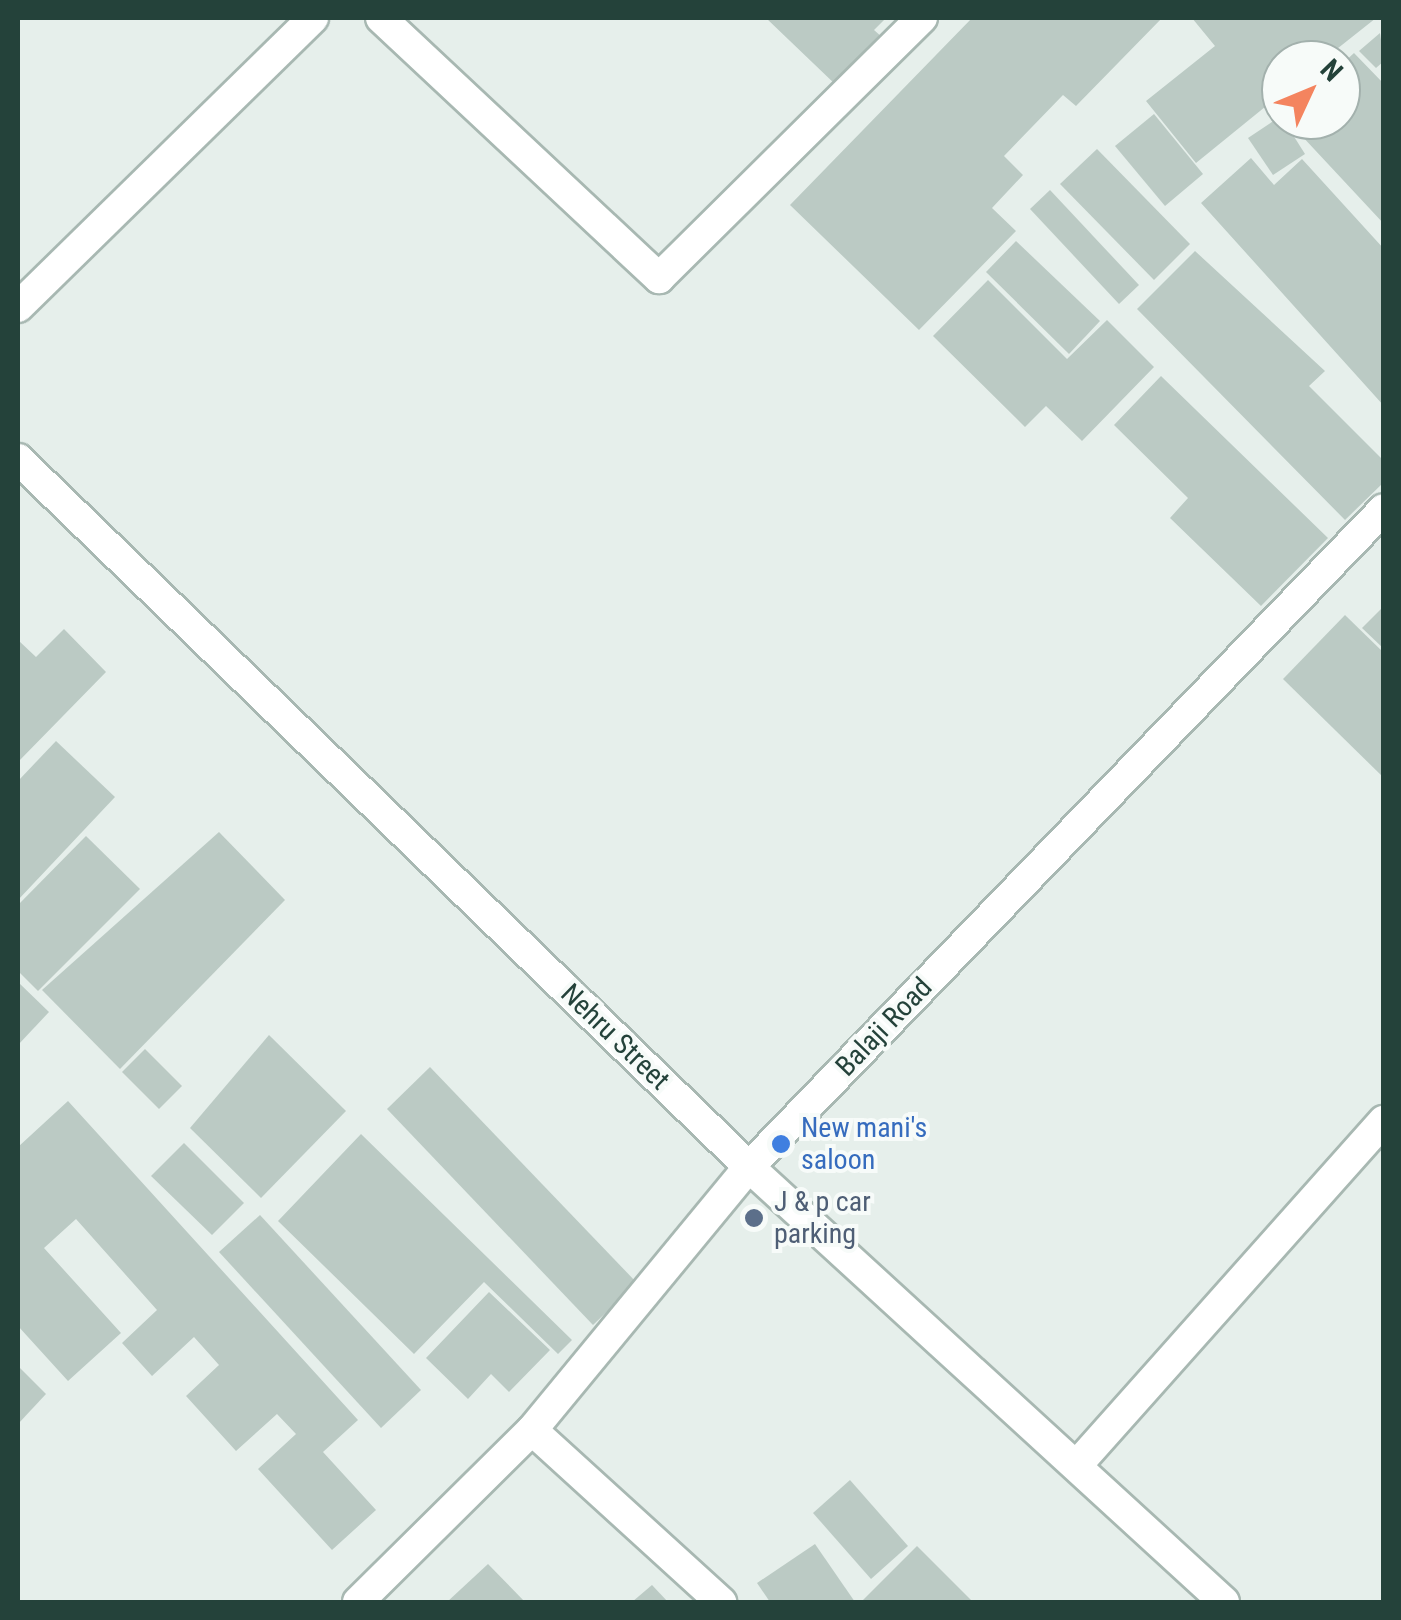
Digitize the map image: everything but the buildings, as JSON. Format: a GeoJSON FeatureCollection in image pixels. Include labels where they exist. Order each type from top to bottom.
{"type":"FeatureCollection","features":[{"type":"Feature","properties":{"kind":"street"},"geometry":{"type":"LineString","coordinates":[[18,307],[314,18]]}},
{"type":"Feature","properties":{"kind":"street"},"geometry":{"type":"LineString","coordinates":[[381,18],[659,278],[922,18]]}},
{"type":"Feature","properties":{"kind":"street","name":"Nehru Street"},"geometry":{"type":"LineString","coordinates":[[18,459],[749,1166],[1224,1602]]}},
{"type":"Feature","properties":{"kind":"street","name":"Balaji Road"},"geometry":{"type":"LineString","coordinates":[[358,1602],[532,1430],[749,1166],[1384,509]]}},
{"type":"Feature","properties":{"kind":"street"},"geometry":{"type":"LineString","coordinates":[[1077,1465],[1384,1121]]}},
{"type":"Feature","properties":{"kind":"street"},"geometry":{"type":"LineString","coordinates":[[532,1430],[721,1602]]}},
{"type":"Feature","properties":{"kind":"place","name":"New mani's saloon"},"geometry":{"type":"Point","coordinates":[781,1144]}},
{"type":"Feature","properties":{"kind":"place","name":"J & p car parking"},"geometry":{"type":"Point","coordinates":[754,1218]}}]}
